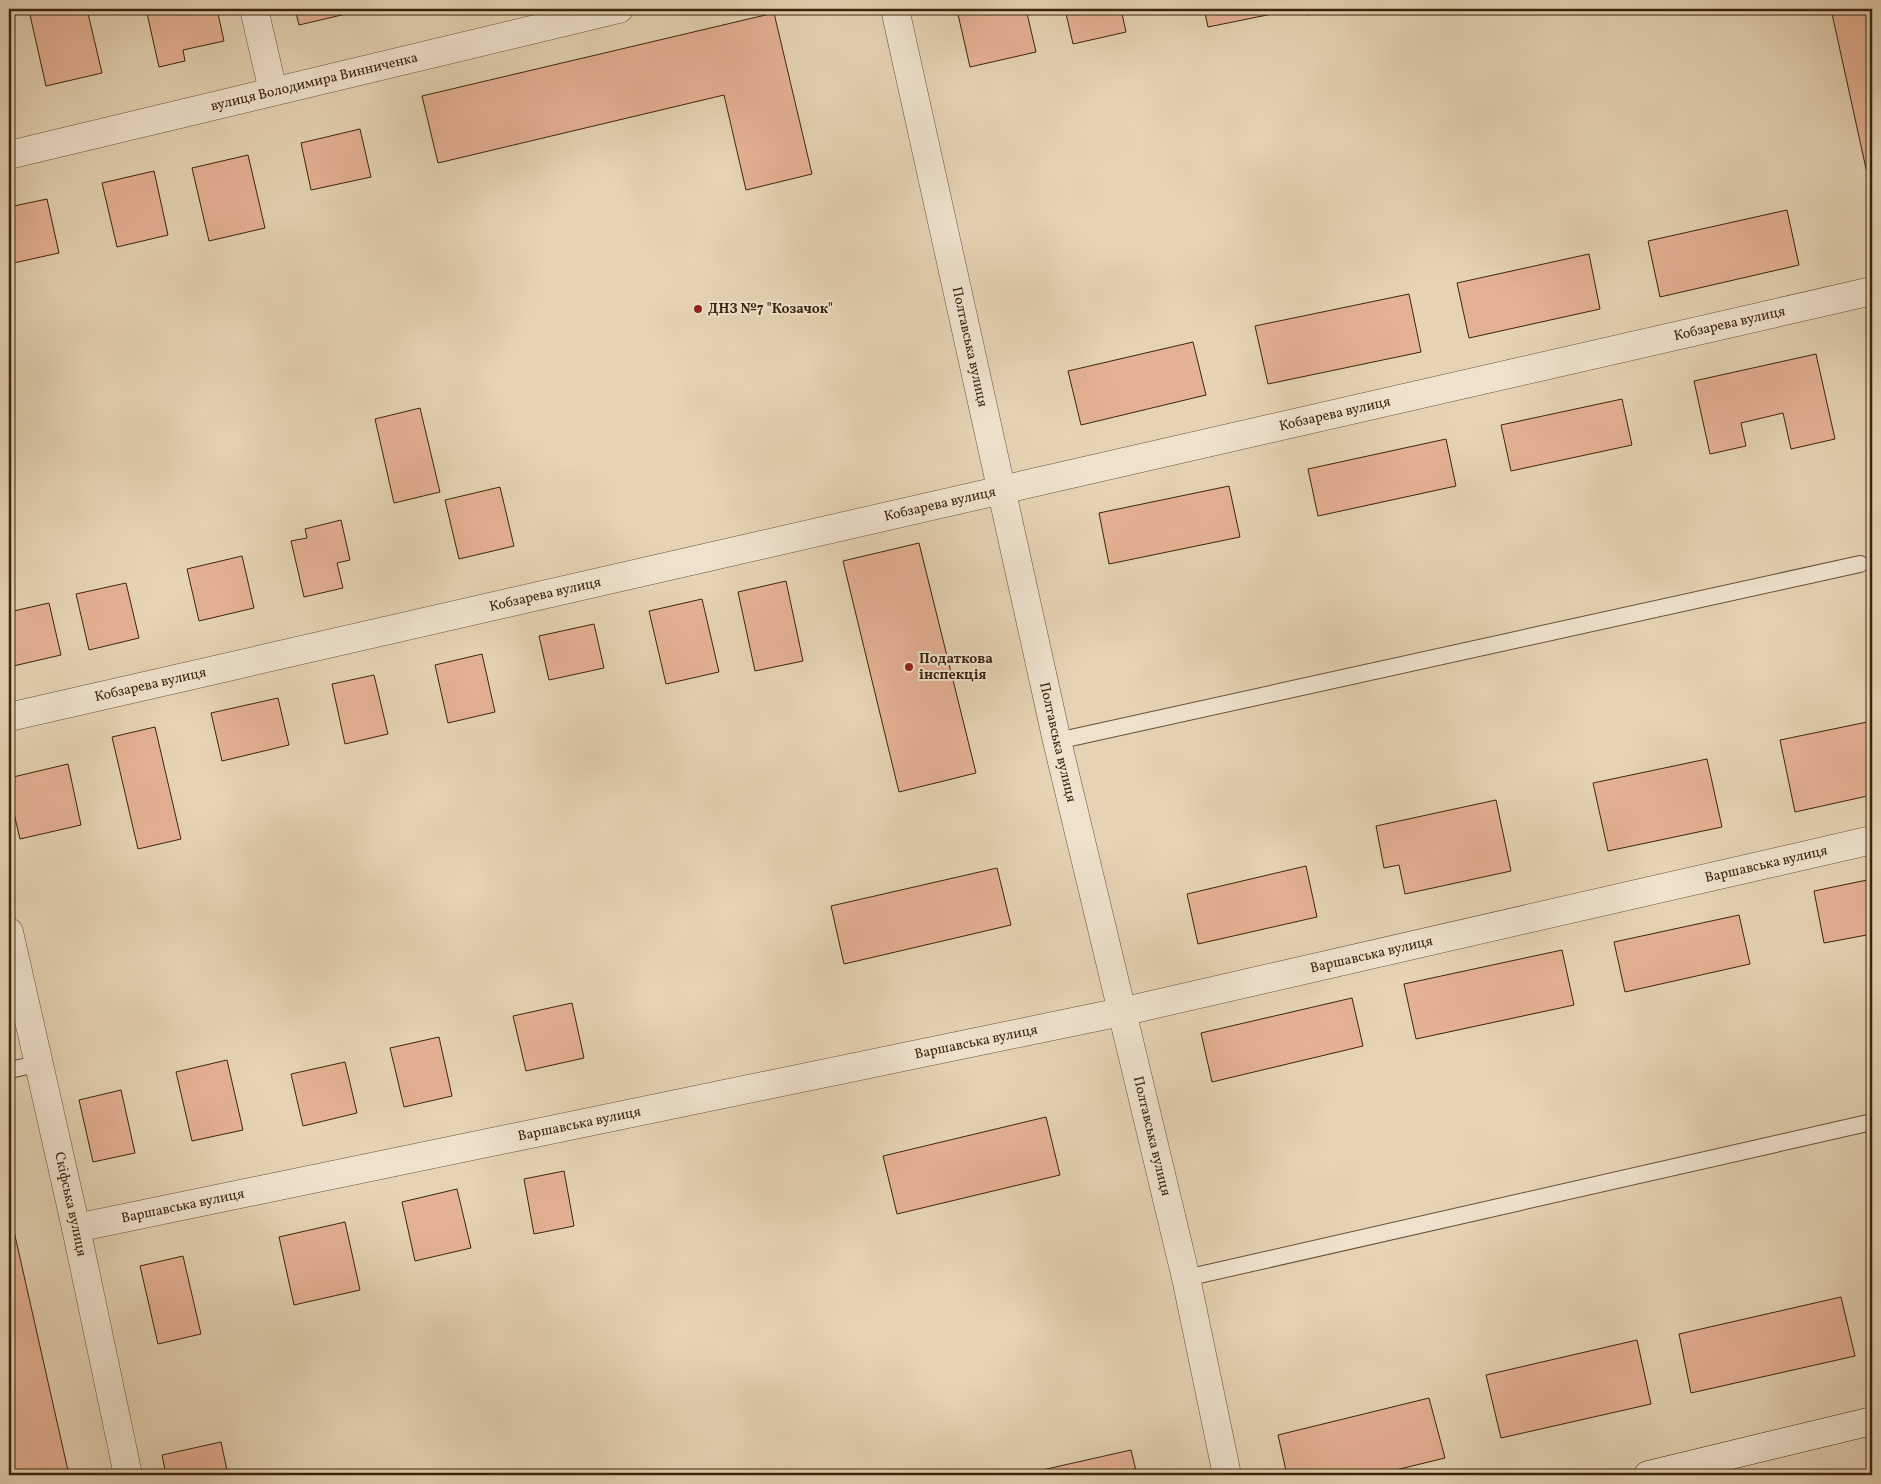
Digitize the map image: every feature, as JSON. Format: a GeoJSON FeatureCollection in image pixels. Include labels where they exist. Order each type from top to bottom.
{"type":"FeatureCollection","features":[{"type":"Feature","properties":{"kind":"street"},"geometry":{"type":"LineString","coordinates":[[254,9],[273,91]]}},
{"type":"Feature","properties":{"kind":"street","name":"вулиця Володимира Винниченка"},"geometry":{"type":"LineString","coordinates":[[9,155],[619,9]]}},
{"type":"Feature","properties":{"kind":"street","name":"Полтавська вулиця"},"geometry":{"type":"LineString","coordinates":[[895,9],[1057,742],[1186,1278],[1227,1475]]}},
{"type":"Feature","properties":{"kind":"street","name":"Кобзарева вулиця"},"geometry":{"type":"LineString","coordinates":[[9,717],[1872,291]]}},
{"type":"Feature","properties":{"kind":"street","name":"Варшавська вулиця"},"geometry":{"type":"LineString","coordinates":[[76,1228],[1121,1012],[1872,840]]}},
{"type":"Feature","properties":{"kind":"street","name":"Скіфська вулиця"},"geometry":{"type":"LineString","coordinates":[[9,932],[76,1228],[128,1475]]}},
{"type":"Feature","properties":{"kind":"street"},"geometry":{"type":"LineString","coordinates":[[1648,1475],[1872,1421]]}},
{"type":"Feature","properties":{"kind":"lane"},"geometry":{"type":"LineString","coordinates":[[1057,742],[1860,564]]}},
{"type":"Feature","properties":{"kind":"lane"},"geometry":{"type":"LineString","coordinates":[[9,1070],[38,1064]]}},
{"type":"Feature","properties":{"kind":"lane"},"geometry":{"type":"LineString","coordinates":[[1186,1278],[1872,1122]]}},
{"type":"Feature","properties":{"kind":"path"},"geometry":{"type":"LineString","coordinates":[[1862,1475],[1872,1473]]}},
{"type":"Feature","properties":{"kind":"building"},"geometry":{"type":"Polygon","coordinates":[[[56,9],[87,9],[102,73],[46,86],[30,15],[56,9]]]}},
{"type":"Feature","properties":{"kind":"building"},"geometry":{"type":"Polygon","coordinates":[[[146,9],[217,9],[224,41],[183,50],[185,61],[159,67],[146,9]]]}},
{"type":"Feature","properties":{"kind":"building"},"geometry":{"type":"Polygon","coordinates":[[[295,9],[363,9],[363,10],[299,25],[295,9]]]}},
{"type":"Feature","properties":{"kind":"building"},"geometry":{"type":"Polygon","coordinates":[[[1026,9],[1036,52],[970,67],[957,10],[1026,9]]]}},
{"type":"Feature","properties":{"kind":"building"},"geometry":{"type":"Polygon","coordinates":[[[1065,9],[1121,9],[1126,32],[1073,44],[1065,9]]]}},
{"type":"Feature","properties":{"kind":"building"},"geometry":{"type":"Polygon","coordinates":[[[1204,9],[1282,9],[1282,12],[1208,27],[1204,9]]]}},
{"type":"Feature","properties":{"kind":"building"},"geometry":{"type":"Polygon","coordinates":[[[1306,9],[1333,9],[1308,15],[1306,9]]]}},
{"type":"Feature","properties":{"kind":"building"},"geometry":{"type":"Polygon","coordinates":[[[1831,9],[1872,9],[1872,196],[1831,9]]]}},
{"type":"Feature","properties":{"kind":"building"},"geometry":{"type":"Polygon","coordinates":[[[774,13],[812,174],[746,190],[724,95],[438,163],[422,96],[774,13]]]}},
{"type":"Feature","properties":{"kind":"building"},"geometry":{"type":"Polygon","coordinates":[[[360,129],[371,177],[311,190],[301,143],[360,129]]]}},
{"type":"Feature","properties":{"kind":"building"},"geometry":{"type":"Polygon","coordinates":[[[248,155],[265,228],[209,241],[192,168],[248,155]]]}},
{"type":"Feature","properties":{"kind":"building"},"geometry":{"type":"Polygon","coordinates":[[[154,171],[168,235],[117,247],[102,183],[154,171]]]}},
{"type":"Feature","properties":{"kind":"building"},"geometry":{"type":"Polygon","coordinates":[[[47,199],[59,253],[9,264],[9,207],[47,199]]]}},
{"type":"Feature","properties":{"kind":"building"},"geometry":{"type":"Polygon","coordinates":[[[1787,210],[1799,265],[1660,297],[1648,241],[1787,210]]]}},
{"type":"Feature","properties":{"kind":"building"},"geometry":{"type":"Polygon","coordinates":[[[1589,254],[1600,309],[1469,338],[1457,283],[1589,254]]]}},
{"type":"Feature","properties":{"kind":"building"},"geometry":{"type":"Polygon","coordinates":[[[1409,294],[1421,352],[1268,384],[1255,326],[1409,294]]]}},
{"type":"Feature","properties":{"kind":"building"},"geometry":{"type":"Polygon","coordinates":[[[1193,342],[1206,395],[1081,425],[1068,371],[1193,342]]]}},
{"type":"Feature","properties":{"kind":"building"},"geometry":{"type":"Polygon","coordinates":[[[1816,354],[1835,439],[1791,449],[1783,413],[1741,423],[1746,446],[1710,454],[1694,381],[1816,354]]]}},
{"type":"Feature","properties":{"kind":"building"},"geometry":{"type":"Polygon","coordinates":[[[1622,399],[1632,445],[1511,471],[1501,425],[1622,399]]]}},
{"type":"Feature","properties":{"kind":"building"},"geometry":{"type":"Polygon","coordinates":[[[420,408],[440,492],[394,503],[375,419],[420,408]]]}},
{"type":"Feature","properties":{"kind":"building"},"geometry":{"type":"Polygon","coordinates":[[[1446,439],[1456,486],[1318,516],[1308,469],[1446,439]]]}},
{"type":"Feature","properties":{"kind":"building"},"geometry":{"type":"Polygon","coordinates":[[[1229,486],[1240,537],[1109,564],[1099,513],[1229,486]]]}},
{"type":"Feature","properties":{"kind":"building"},"geometry":{"type":"Polygon","coordinates":[[[500,487],[514,546],[459,559],[445,500],[500,487]]]}},
{"type":"Feature","properties":{"kind":"building"},"geometry":{"type":"Polygon","coordinates":[[[341,520],[350,560],[337,563],[343,588],[304,597],[291,541],[307,538],[305,529],[341,520]]]}},
{"type":"Feature","properties":{"kind":"building","name":"Податкова інспекція"},"geometry":{"type":"Polygon","coordinates":[[[919,543],[976,773],[899,792],[843,561],[919,543]]]}},
{"type":"Feature","properties":{"kind":"building"},"geometry":{"type":"Polygon","coordinates":[[[242,556],[254,608],[199,621],[187,569],[242,556]]]}},
{"type":"Feature","properties":{"kind":"building"},"geometry":{"type":"Polygon","coordinates":[[[786,581],[803,661],[755,671],[738,592],[786,581]]]}},
{"type":"Feature","properties":{"kind":"building"},"geometry":{"type":"Polygon","coordinates":[[[126,583],[139,638],[89,650],[76,594],[126,583]]]}},
{"type":"Feature","properties":{"kind":"building"},"geometry":{"type":"Polygon","coordinates":[[[702,599],[719,672],[666,684],[649,611],[702,599]]]}},
{"type":"Feature","properties":{"kind":"building"},"geometry":{"type":"Polygon","coordinates":[[[49,603],[61,655],[9,667],[9,612],[49,603]]]}},
{"type":"Feature","properties":{"kind":"building"},"geometry":{"type":"Polygon","coordinates":[[[594,624],[604,668],[549,680],[539,636],[594,624]]]}},
{"type":"Feature","properties":{"kind":"building"},"geometry":{"type":"Polygon","coordinates":[[[482,654],[495,712],[448,723],[435,665],[482,654]]]}},
{"type":"Feature","properties":{"kind":"building"},"geometry":{"type":"Polygon","coordinates":[[[374,675],[388,734],[345,744],[332,684],[374,675]]]}},
{"type":"Feature","properties":{"kind":"building"},"geometry":{"type":"Polygon","coordinates":[[[278,698],[289,745],[222,761],[211,713],[278,698]]]}},
{"type":"Feature","properties":{"kind":"building"},"geometry":{"type":"Polygon","coordinates":[[[1872,721],[1872,795],[1795,812],[1780,740],[1872,721]]]}},
{"type":"Feature","properties":{"kind":"building"},"geometry":{"type":"Polygon","coordinates":[[[155,727],[181,839],[138,849],[112,737],[155,727]]]}},
{"type":"Feature","properties":{"kind":"building"},"geometry":{"type":"Polygon","coordinates":[[[1707,759],[1722,827],[1608,851],[1593,783],[1707,759]]]}},
{"type":"Feature","properties":{"kind":"building"},"geometry":{"type":"Polygon","coordinates":[[[68,764],[81,825],[20,839],[9,792],[9,778],[68,764]]]}},
{"type":"Feature","properties":{"kind":"building"},"geometry":{"type":"Polygon","coordinates":[[[1496,800],[1511,871],[1405,894],[1399,865],[1384,868],[1376,826],[1496,800]]]}},
{"type":"Feature","properties":{"kind":"building"},"geometry":{"type":"Polygon","coordinates":[[[1306,866],[1317,917],[1198,944],[1187,894],[1306,866]]]}},
{"type":"Feature","properties":{"kind":"building"},"geometry":{"type":"Polygon","coordinates":[[[997,868],[1011,925],[844,964],[831,906],[997,868]]]}},
{"type":"Feature","properties":{"kind":"building"},"geometry":{"type":"Polygon","coordinates":[[[1872,879],[1872,934],[1824,943],[1814,891],[1872,879]]]}},
{"type":"Feature","properties":{"kind":"building"},"geometry":{"type":"Polygon","coordinates":[[[1739,915],[1750,964],[1625,992],[1614,942],[1739,915]]]}},
{"type":"Feature","properties":{"kind":"building"},"geometry":{"type":"Polygon","coordinates":[[[1562,950],[1574,1005],[1416,1039],[1404,984],[1562,950]]]}},
{"type":"Feature","properties":{"kind":"building"},"geometry":{"type":"Polygon","coordinates":[[[1352,998],[1363,1046],[1212,1082],[1201,1033],[1352,998]]]}},
{"type":"Feature","properties":{"kind":"building"},"geometry":{"type":"Polygon","coordinates":[[[572,1003],[584,1058],[526,1071],[513,1016],[572,1003]]]}},
{"type":"Feature","properties":{"kind":"building"},"geometry":{"type":"Polygon","coordinates":[[[439,1037],[452,1096],[404,1107],[390,1048],[439,1037]]]}},
{"type":"Feature","properties":{"kind":"building"},"geometry":{"type":"Polygon","coordinates":[[[227,1060],[243,1130],[192,1141],[176,1072],[227,1060]]]}},
{"type":"Feature","properties":{"kind":"building"},"geometry":{"type":"Polygon","coordinates":[[[345,1062],[357,1113],[303,1126],[291,1074],[345,1062]]]}},
{"type":"Feature","properties":{"kind":"building"},"geometry":{"type":"Polygon","coordinates":[[[121,1090],[135,1153],[93,1162],[79,1100],[121,1090]]]}},
{"type":"Feature","properties":{"kind":"building"},"geometry":{"type":"Polygon","coordinates":[[[1046,1117],[1060,1175],[897,1214],[883,1156],[1046,1117]]]}},
{"type":"Feature","properties":{"kind":"building"},"geometry":{"type":"Polygon","coordinates":[[[564,1171],[574,1226],[534,1234],[524,1179],[564,1171]]]}},
{"type":"Feature","properties":{"kind":"building"},"geometry":{"type":"Polygon","coordinates":[[[457,1189],[471,1248],[415,1261],[402,1202],[457,1189]]]}},
{"type":"Feature","properties":{"kind":"building"},"geometry":{"type":"Polygon","coordinates":[[[9,1209],[69,1475],[9,1475],[9,1209]]]}},
{"type":"Feature","properties":{"kind":"building"},"geometry":{"type":"Polygon","coordinates":[[[345,1222],[360,1290],[294,1305],[279,1237],[345,1222]]]}},
{"type":"Feature","properties":{"kind":"building"},"geometry":{"type":"Polygon","coordinates":[[[183,1256],[201,1334],[158,1344],[140,1266],[183,1256]]]}},
{"type":"Feature","properties":{"kind":"building"},"geometry":{"type":"Polygon","coordinates":[[[1841,1297],[1855,1356],[1691,1393],[1679,1334],[1841,1297]]]}},
{"type":"Feature","properties":{"kind":"building"},"geometry":{"type":"Polygon","coordinates":[[[1637,1340],[1651,1404],[1501,1438],[1486,1375],[1637,1340]]]}},
{"type":"Feature","properties":{"kind":"building"},"geometry":{"type":"Polygon","coordinates":[[[1429,1398],[1445,1458],[1375,1475],[1287,1475],[1278,1435],[1429,1398]]]}},
{"type":"Feature","properties":{"kind":"building"},"geometry":{"type":"Polygon","coordinates":[[[221,1442],[228,1475],[166,1475],[162,1455],[221,1442]]]}},
{"type":"Feature","properties":{"kind":"building"},"geometry":{"type":"Polygon","coordinates":[[[1131,1450],[1137,1475],[1020,1475],[1131,1450]]]}},
{"type":"Feature","properties":{"kind":"place","name":"ДНЗ №7 \"Козачок\""},"geometry":{"type":"Point","coordinates":[698,309]}},
{"type":"Feature","properties":{"kind":"place","name":"Податкова інспекція"},"geometry":{"type":"Point","coordinates":[909,667]}}]}
